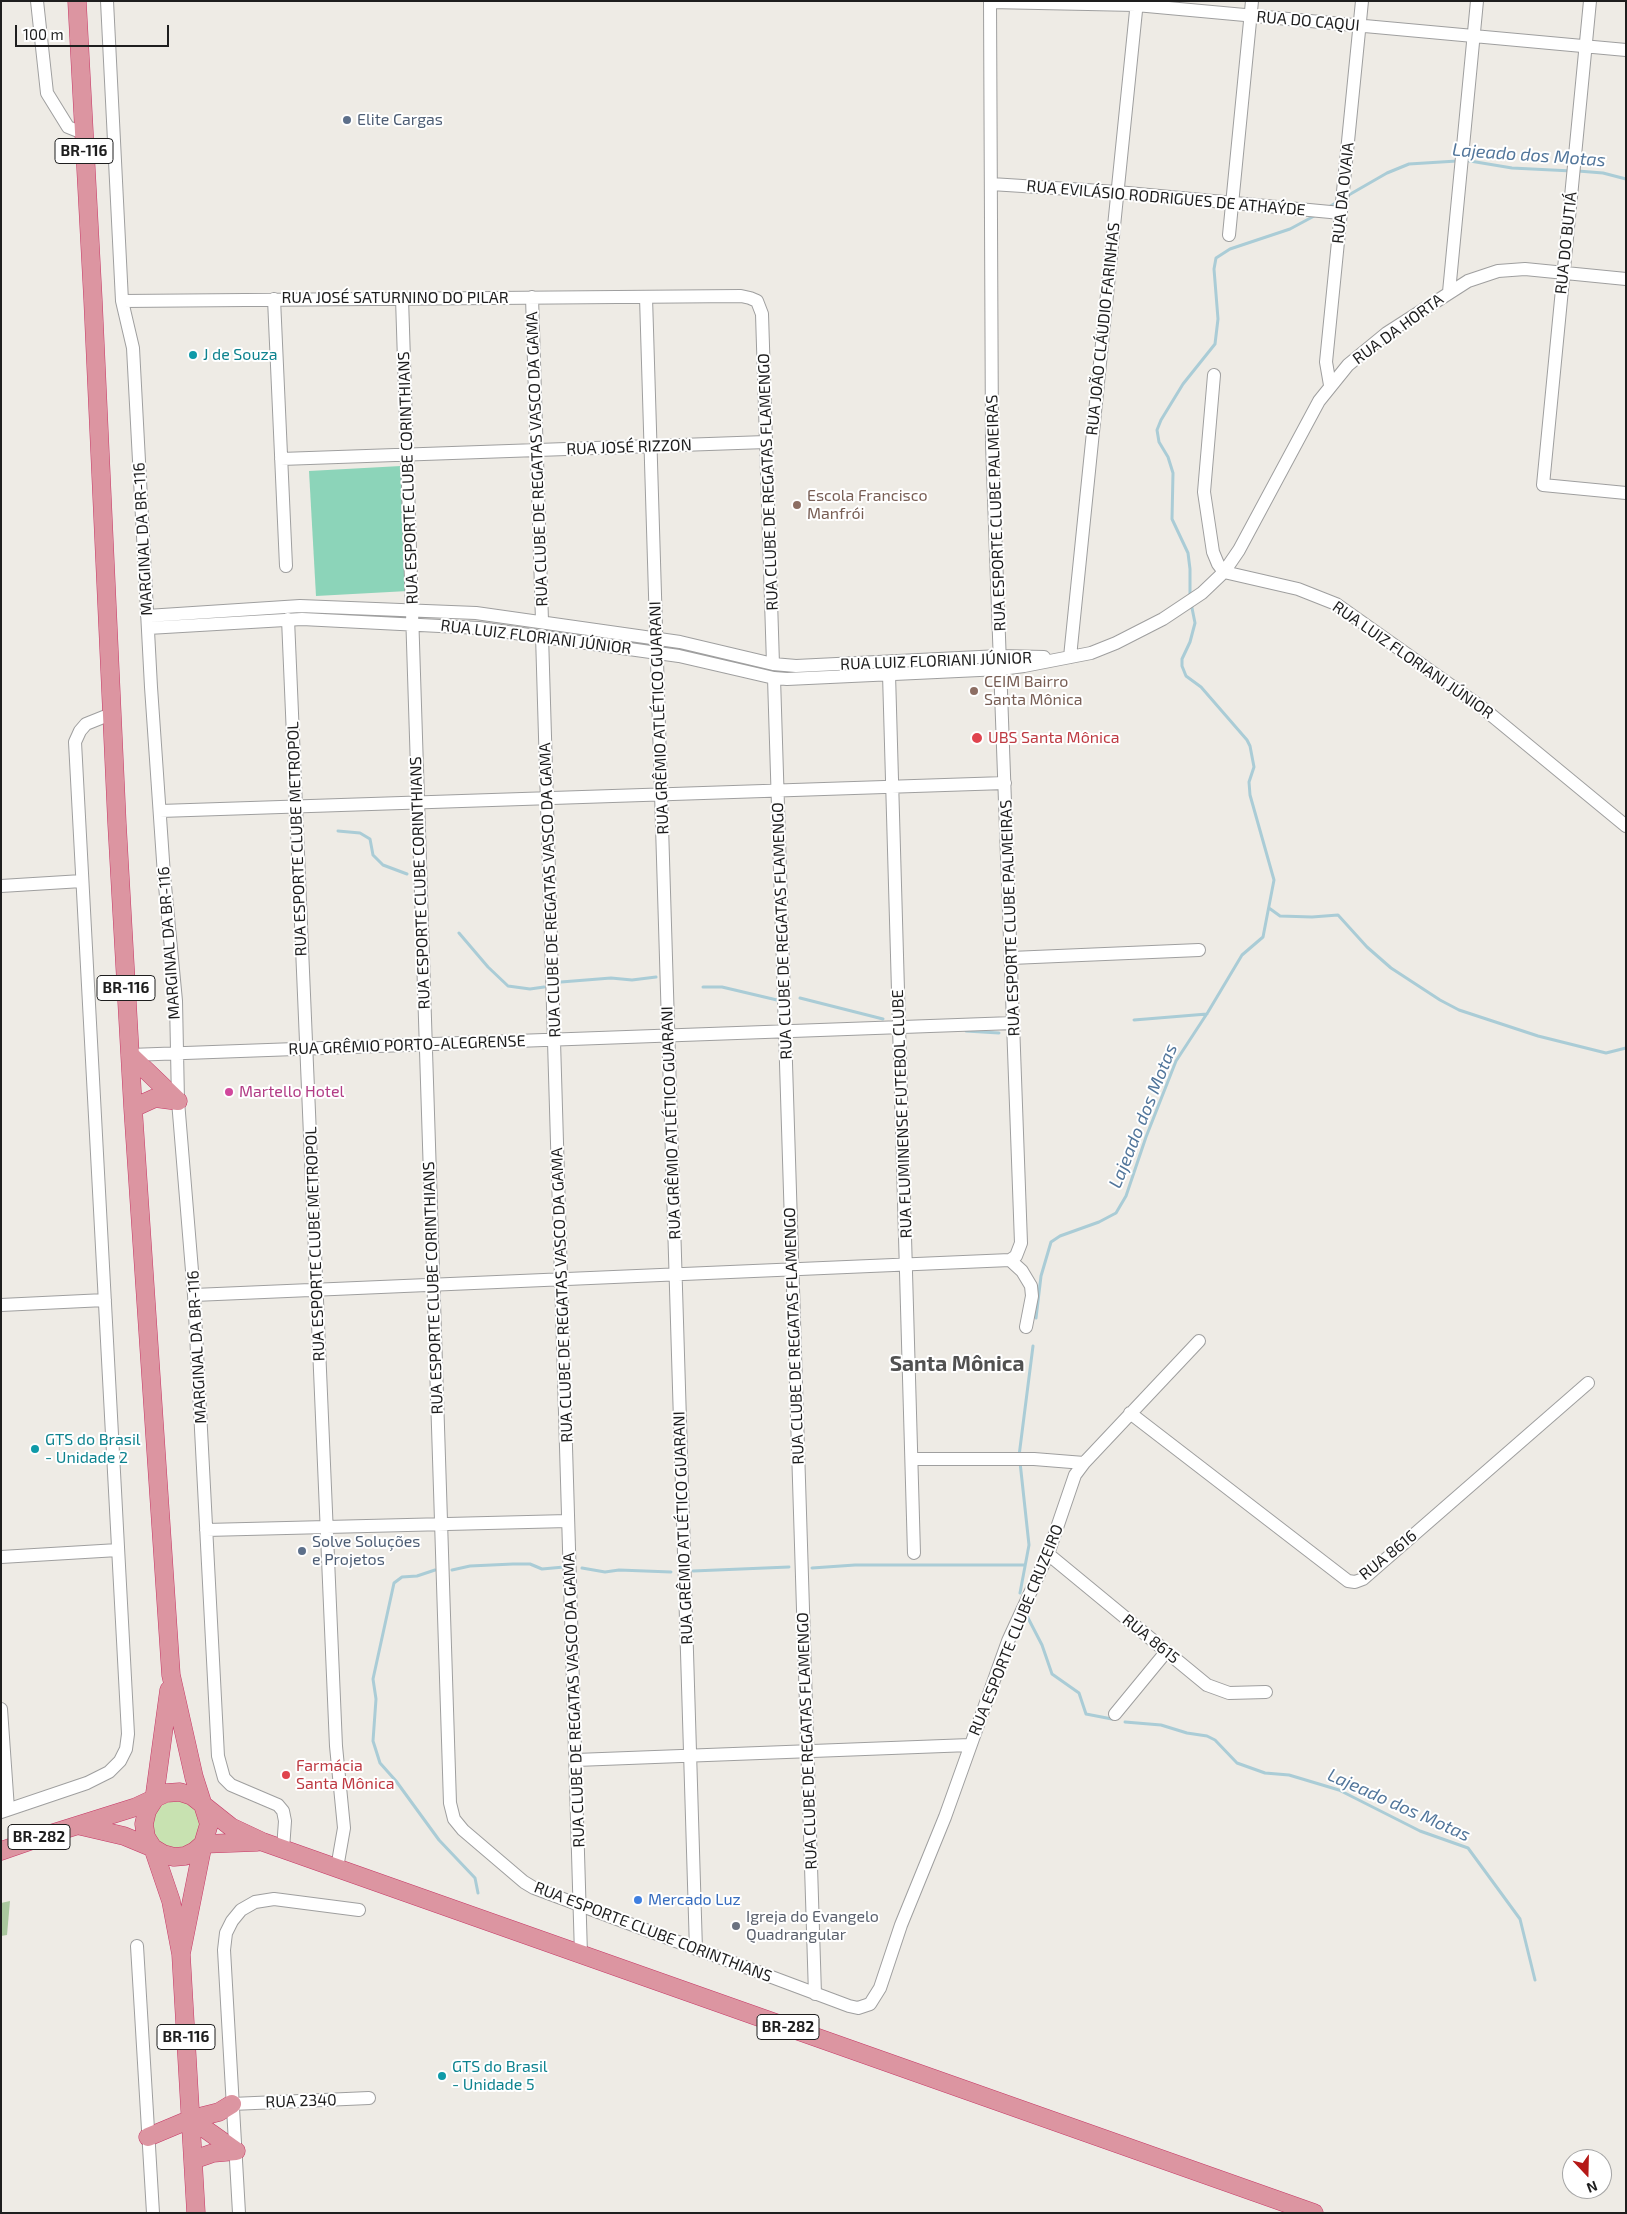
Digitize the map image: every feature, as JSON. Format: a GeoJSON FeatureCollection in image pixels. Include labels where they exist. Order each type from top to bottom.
{"type":"FeatureCollection","features":[{"type":"Feature","properties":{"kind":"highway","name":"BR-116"},"geometry":{"type":"LineString","coordinates":[[77,1],[94,310],[111,714],[130,1055],[171,1675],[194,1777],[208,1814],[209,1824],[203,1844],[181,1954]]}},
{"type":"Feature","properties":{"kind":"highway"},"geometry":{"type":"LineString","coordinates":[[130,1055],[178,1102]]}},
{"type":"Feature","properties":{"kind":"highway"},"geometry":{"type":"LineString","coordinates":[[134,1108],[155,1098],[178,1102]]}},
{"type":"Feature","properties":{"kind":"highway","name":"BR-116"},"geometry":{"type":"LineString","coordinates":[[171,1675],[164,1738],[154,1800],[147,1811],[144,1824],[146,1837],[153,1848],[170,1901],[181,1954],[196,2213]]}},
{"type":"Feature","properties":{"kind":"highway","name":"BR-282"},"geometry":{"type":"LineString","coordinates":[[1,1851],[154,1800],[166,1793],[180,1792],[192,1796],[231,1827],[263,1842],[1314,2213]]}},
{"type":"Feature","properties":{"kind":"highway","name":"BR-282"},"geometry":{"type":"LineString","coordinates":[[78,1826],[109,1832],[153,1848],[163,1854],[174,1856],[185,1856],[203,1844],[263,1842]]}},
{"type":"Feature","properties":{"kind":"highway"},"geometry":{"type":"LineString","coordinates":[[148,2137],[191,2119],[218,2112],[232,2104]]}},
{"type":"Feature","properties":{"kind":"highway"},"geometry":{"type":"LineString","coordinates":[[191,2119],[236,2151]]}},
{"type":"Feature","properties":{"kind":"highway"},"geometry":{"type":"LineString","coordinates":[[193,2160],[213,2153],[236,2151]]}},
{"type":"Feature","properties":{"kind":"street"},"geometry":{"type":"LineString","coordinates":[[37,1],[47,93],[68,127],[83,133]]}},
{"type":"Feature","properties":{"kind":"street","name":"MARGINAL DA BR-116"},"geometry":{"type":"LineString","coordinates":[[107,1],[122,300],[133,348],[147,622],[176,1001],[178,1102],[194,1295],[221,1770],[224,1778],[231,1784],[278,1805],[283,1811],[285,1821],[283,1849]]}},
{"type":"Feature","properties":{"kind":"street"},"geometry":{"type":"LineString","coordinates":[[1229,236],[1252,1]]}},
{"type":"Feature","properties":{"kind":"street","name":"RUA DA OVAIA"},"geometry":{"type":"LineString","coordinates":[[1330,385],[1326,362],[1332,211],[1343,193],[1362,1]]}},
{"type":"Feature","properties":{"kind":"street"},"geometry":{"type":"LineString","coordinates":[[1449,292],[1477,1]]}},
{"type":"Feature","properties":{"kind":"street","name":"RUA DO BUTIÁ"},"geometry":{"type":"LineString","coordinates":[[1590,1],[1543,486],[1626,493]]}},
{"type":"Feature","properties":{"kind":"street","name":"RUA DO CAQUI"},"geometry":{"type":"LineString","coordinates":[[990,2],[1137,3],[1250,16],[1626,50]]}},
{"type":"Feature","properties":{"kind":"street","name":"RUA ESPORTE CLUBE PALMEIRAS"},"geometry":{"type":"LineString","coordinates":[[990,2],[992,444],[1021,1243],[1016,1256],[1010,1260]]}},
{"type":"Feature","properties":{"kind":"street","name":"RUA JOÃO CLÁUDIO FARINHAS"},"geometry":{"type":"LineString","coordinates":[[1070,658],[1137,3]]}},
{"type":"Feature","properties":{"kind":"street","name":"RUA EVILÁSIO RODRIGUES DE ATHAÝDE"},"geometry":{"type":"LineString","coordinates":[[991,184],[1117,192],[1332,211]]}},
{"type":"Feature","properties":{"kind":"street","name":"RUA DA HORTA"},"geometry":{"type":"LineString","coordinates":[[1224,572],[1258,515],[1308,419],[1330,385],[1365,350],[1449,292],[1468,281],[1498,271],[1525,270],[1626,279]]}},
{"type":"Feature","properties":{"kind":"street","name":"RUA GRÊMIO ATLÉTICO GUARANI"},"geometry":{"type":"LineString","coordinates":[[646,296],[696,1949]]}},
{"type":"Feature","properties":{"kind":"street","name":"RUA JOSÉ SATURNINO DO PILAR"},"geometry":{"type":"LineString","coordinates":[[122,300],[741,296],[757,302]]}},
{"type":"Feature","properties":{"kind":"street","name":"RUA CLUBE DE REGATAS VASCO DA GAMA"},"geometry":{"type":"LineString","coordinates":[[532,297],[542,622]]}},
{"type":"Feature","properties":{"kind":"street","name":"RUA ESPORTE CLUBE CORINTHIANS"},"geometry":{"type":"LineString","coordinates":[[402,298],[450,1802],[454,1819],[463,1830],[524,1882],[580,1906],[815,1994],[850,2006],[865,2007]]}},
{"type":"Feature","properties":{"kind":"street"},"geometry":{"type":"LineString","coordinates":[[274,299],[286,566]]}},
{"type":"Feature","properties":{"kind":"street","name":"RUA CLUBE DE REGATAS FLAMENGO"},"geometry":{"type":"LineString","coordinates":[[757,302],[762,314],[773,664]]}},
{"type":"Feature","properties":{"kind":"street"},"geometry":{"type":"LineString","coordinates":[[1214,375],[1204,492],[1213,552],[1224,572]]}},
{"type":"Feature","properties":{"kind":"street","name":"RUA JOSÉ RIZZON"},"geometry":{"type":"LineString","coordinates":[[281,459],[766,442]]}},
{"type":"Feature","properties":{"kind":"street","name":"RUA LUIZ FLORIANI JÚNIOR"},"geometry":{"type":"LineString","coordinates":[[147,622],[300,606],[476,613],[695,645],[773,664],[796,666],[1000,662],[1070,658],[1116,643],[1163,619],[1187,604],[1224,572],[1298,589],[1336,604],[1484,709],[1626,826]]}},
{"type":"Feature","properties":{"kind":"street","name":"RUA LUIZ FLORIANI JÚNIOR"},"geometry":{"type":"LineString","coordinates":[[147,622],[288,619],[412,623],[494,629],[686,657],[774,678],[889,674],[1000,662]]}},
{"type":"Feature","properties":{"kind":"street","name":"RUA ESPORTE CLUBE METROPOL"},"geometry":{"type":"LineString","coordinates":[[288,619],[336,1746],[344,1828],[337,1868]]}},
{"type":"Feature","properties":{"kind":"street","name":"RUA CLUBE DE REGATAS VASCO DA GAMA"},"geometry":{"type":"LineString","coordinates":[[542,635],[581,1954]]}},
{"type":"Feature","properties":{"kind":"street","name":"RUA FLUMINENSE FUTEBOL CLUBE"},"geometry":{"type":"LineString","coordinates":[[889,674],[914,1553]]}},
{"type":"Feature","properties":{"kind":"street","name":"RUA CLUBE DE REGATAS FLAMENGO"},"geometry":{"type":"LineString","coordinates":[[774,678],[815,1994]]}},
{"type":"Feature","properties":{"kind":"street"},"geometry":{"type":"LineString","coordinates":[[1,1709],[4,1810],[87,1783],[110,1772],[120,1761],[126,1749],[128,1734],[75,742],[86,724],[111,714]]}},
{"type":"Feature","properties":{"kind":"street"},"geometry":{"type":"LineString","coordinates":[[160,811],[1005,783]]}},
{"type":"Feature","properties":{"kind":"street"},"geometry":{"type":"LineString","coordinates":[[1,886],[82,881]]}},
{"type":"Feature","properties":{"kind":"street"},"geometry":{"type":"LineString","coordinates":[[1011,958],[1199,950]]}},
{"type":"Feature","properties":{"kind":"street","name":"RUA GRÊMIO PORTO-ALEGRENSE"},"geometry":{"type":"LineString","coordinates":[[130,1055],[1013,1023]]}},
{"type":"Feature","properties":{"kind":"street"},"geometry":{"type":"LineString","coordinates":[[194,1295],[1010,1260],[1022,1270],[1031,1286],[1032,1296],[1026,1327]]}},
{"type":"Feature","properties":{"kind":"street"},"geometry":{"type":"LineString","coordinates":[[1,1305],[105,1300]]}},
{"type":"Feature","properties":{"kind":"street","name":"RUA ESPORTE CLUBE CRUZEIRO"},"geometry":{"type":"LineString","coordinates":[[865,2007],[870,2004],[880,1988],[902,1920],[945,1817],[1011,1633],[1048,1554],[1070,1487],[1084,1463],[1199,1342]]}},
{"type":"Feature","properties":{"kind":"street","name":"RUA 8616"},"geometry":{"type":"LineString","coordinates":[[1130,1413],[1348,1581],[1355,1582],[1363,1579],[1588,1383]]}},
{"type":"Feature","properties":{"kind":"street"},"geometry":{"type":"LineString","coordinates":[[912,1460],[1034,1459],[1084,1463]]}},
{"type":"Feature","properties":{"kind":"street"},"geometry":{"type":"LineString","coordinates":[[206,1530],[568,1521]]}},
{"type":"Feature","properties":{"kind":"street"},"geometry":{"type":"LineString","coordinates":[[1,1557],[118,1550]]}},
{"type":"Feature","properties":{"kind":"street","name":"RUA 8615"},"geometry":{"type":"LineString","coordinates":[[1048,1554],[1207,1685],[1220,1691],[1241,1694],[1266,1692]]}},
{"type":"Feature","properties":{"kind":"street"},"geometry":{"type":"LineString","coordinates":[[1115,1714],[1166,1652]]}},
{"type":"Feature","properties":{"kind":"street"},"geometry":{"type":"LineString","coordinates":[[576,1760],[970,1745]]}},
{"type":"Feature","properties":{"kind":"street"},"geometry":{"type":"LineString","coordinates":[[240,2213],[224,1950],[226,1933],[232,1921],[241,1910],[255,1902],[274,1899],[359,1910]]}},
{"type":"Feature","properties":{"kind":"street"},"geometry":{"type":"LineString","coordinates":[[137,1946],[153,2213]]}},
{"type":"Feature","properties":{"kind":"street","name":"RUA 2340"},"geometry":{"type":"LineString","coordinates":[[232,2104],[369,2098]]}},
{"type":"Feature","properties":{"kind":"green space"},"geometry":{"type":"Polygon","coordinates":[[[401,466],[408,591],[316,596],[309,471],[401,466]]]}},
{"type":"Feature","properties":{"kind":"green space"},"geometry":{"type":"Polygon","coordinates":[[[171,1801],[181,1801],[190,1805],[196,1811],[199,1816],[199,1834],[190,1845],[181,1849],[171,1849],[162,1845],[156,1839],[152,1830],[152,1820],[156,1811],[162,1805],[171,1801]]]}},
{"type":"Feature","properties":{"kind":"green space"},"geometry":{"type":"Polygon","coordinates":[[[10,1901],[7,1935],[1,1936],[1,1903],[10,1901]]]}},
{"type":"Feature","properties":{"kind":"waterway","name":"Lajeado dos Motas"},"geometry":{"type":"LineString","coordinates":[[1464,160],[1512,168],[1572,171]]}},
{"type":"Feature","properties":{"kind":"waterway","name":"Lajeado dos Motas"},"geometry":{"type":"LineString","coordinates":[[1347,196],[1387,173],[1409,164],[1457,161]]}},
{"type":"Feature","properties":{"kind":"waterway","name":"Lajeado dos Motas"},"geometry":{"type":"LineString","coordinates":[[1578,171],[1603,173],[1626,179]]}},
{"type":"Feature","properties":{"kind":"waterway","name":"Lajeado dos Motas"},"geometry":{"type":"LineString","coordinates":[[1327,208],[1339,201]]}},
{"type":"Feature","properties":{"kind":"waterway","name":"Lajeado dos Motas"},"geometry":{"type":"LineString","coordinates":[[1190,597],[1188,553],[1172,519],[1173,473],[1168,457],[1159,442],[1157,430],[1183,384],[1215,344],[1218,319],[1214,269],[1216,258],[1230,249],[1290,229],[1316,215]]}},
{"type":"Feature","properties":{"kind":"waterway","name":"Lajeado dos Motas"},"geometry":{"type":"LineString","coordinates":[[1036,1318],[1041,1276],[1051,1242],[1060,1236],[1099,1222],[1116,1213],[1126,1196],[1146,1137],[1176,1061],[1242,955],[1263,937],[1274,880],[1250,795],[1249,782],[1254,767],[1250,746],[1247,740],[1201,687],[1186,676],[1182,666],[1182,659],[1190,642],[1195,623],[1191,603]]}},
{"type":"Feature","properties":{"kind":"waterway"},"geometry":{"type":"LineString","coordinates":[[338,831],[360,833],[370,839],[373,855],[383,865],[407,874]]}},
{"type":"Feature","properties":{"kind":"waterway"},"geometry":{"type":"LineString","coordinates":[[1269,908],[1280,916],[1312,917],[1338,915],[1367,947],[1391,968],[1459,1010],[1538,1036],[1606,1053],[1626,1048]]}},
{"type":"Feature","properties":{"kind":"waterway"},"geometry":{"type":"LineString","coordinates":[[459,933],[488,967],[508,986],[530,989],[544,987]]}},
{"type":"Feature","properties":{"kind":"waterway"},"geometry":{"type":"LineString","coordinates":[[561,982],[611,978],[632,980],[656,977]]}},
{"type":"Feature","properties":{"kind":"waterway"},"geometry":{"type":"LineString","coordinates":[[703,987],[722,987],[777,1000]]}},
{"type":"Feature","properties":{"kind":"waterway"},"geometry":{"type":"LineString","coordinates":[[800,998],[883,1019]]}},
{"type":"Feature","properties":{"kind":"waterway"},"geometry":{"type":"LineString","coordinates":[[1134,1020],[1207,1014]]}},
{"type":"Feature","properties":{"kind":"waterway"},"geometry":{"type":"LineString","coordinates":[[966,1031],[999,1033]]}},
{"type":"Feature","properties":{"kind":"waterway","name":"Lajeado dos Motas"},"geometry":{"type":"LineString","coordinates":[[1019,1456],[1033,1346]]}},
{"type":"Feature","properties":{"kind":"waterway","name":"Lajeado dos Motas"},"geometry":{"type":"LineString","coordinates":[[1020,1462],[1029,1545],[1020,1593]]}},
{"type":"Feature","properties":{"kind":"waterway"},"geometry":{"type":"LineString","coordinates":[[452,1570],[470,1566],[513,1564],[530,1564],[542,1569],[564,1567]]}},
{"type":"Feature","properties":{"kind":"waterway"},"geometry":{"type":"LineString","coordinates":[[812,1568],[855,1565],[1025,1565]]}},
{"type":"Feature","properties":{"kind":"waterway"},"geometry":{"type":"LineString","coordinates":[[693,1571],[789,1567]]}},
{"type":"Feature","properties":{"kind":"waterway"},"geometry":{"type":"LineString","coordinates":[[582,1568],[605,1572],[619,1570],[671,1572]]}},
{"type":"Feature","properties":{"kind":"waterway"},"geometry":{"type":"LineString","coordinates":[[435,1570],[417,1576],[402,1577],[394,1583],[373,1679],[376,1699],[373,1741],[380,1763],[396,1781],[439,1840],[475,1878],[478,1893]]}},
{"type":"Feature","properties":{"kind":"waterway","name":"Lajeado dos Motas"},"geometry":{"type":"LineString","coordinates":[[1027,1616],[1042,1645],[1052,1674],[1079,1693],[1086,1714],[1112,1719]]}},
{"type":"Feature","properties":{"kind":"waterway","name":"Lajeado dos Motas"},"geometry":{"type":"LineString","coordinates":[[1125,1722],[1161,1725],[1187,1733],[1207,1736],[1215,1740],[1237,1763],[1265,1773],[1289,1775],[1339,1790],[1420,1831],[1468,1848],[1520,1919],[1535,1980]]}},
{"type":"Feature","properties":{"kind":"place","name":"Elite Cargas"},"geometry":{"type":"Point","coordinates":[347,120]}},
{"type":"Feature","properties":{"kind":"place","name":"J de Souza"},"geometry":{"type":"Point","coordinates":[193,355]}},
{"type":"Feature","properties":{"kind":"place","name":"Escola Francisco Manfrói"},"geometry":{"type":"Point","coordinates":[797,505]}},
{"type":"Feature","properties":{"kind":"place","name":"CEIM Bairro Santa Mônica"},"geometry":{"type":"Point","coordinates":[974,691]}},
{"type":"Feature","properties":{"kind":"place","name":"UBS Santa Mônica"},"geometry":{"type":"Point","coordinates":[977,738]}},
{"type":"Feature","properties":{"kind":"place","name":"Martello Hotel"},"geometry":{"type":"Point","coordinates":[229,1092]}},
{"type":"Feature","properties":{"kind":"place","name":"GTS do Brasil - Unidade 2"},"geometry":{"type":"Point","coordinates":[35,1449]}},
{"type":"Feature","properties":{"kind":"place","name":"Solve Soluções e Projetos"},"geometry":{"type":"Point","coordinates":[302,1551]}},
{"type":"Feature","properties":{"kind":"place","name":"Farmácia Santa Mônica"},"geometry":{"type":"Point","coordinates":[286,1775]}},
{"type":"Feature","properties":{"kind":"place","name":"Mercado Luz"},"geometry":{"type":"Point","coordinates":[638,1900]}},
{"type":"Feature","properties":{"kind":"place","name":"Igreja do Evangelo Quadrangular"},"geometry":{"type":"Point","coordinates":[736,1926]}},
{"type":"Feature","properties":{"kind":"place","name":"GTS do Brasil - Unidade 5"},"geometry":{"type":"Point","coordinates":[442,2076]}},
{"type":"Feature","properties":{"kind":"district","name":"Santa Mônica"},"geometry":{"type":"Point","coordinates":[957,1364]}}]}
